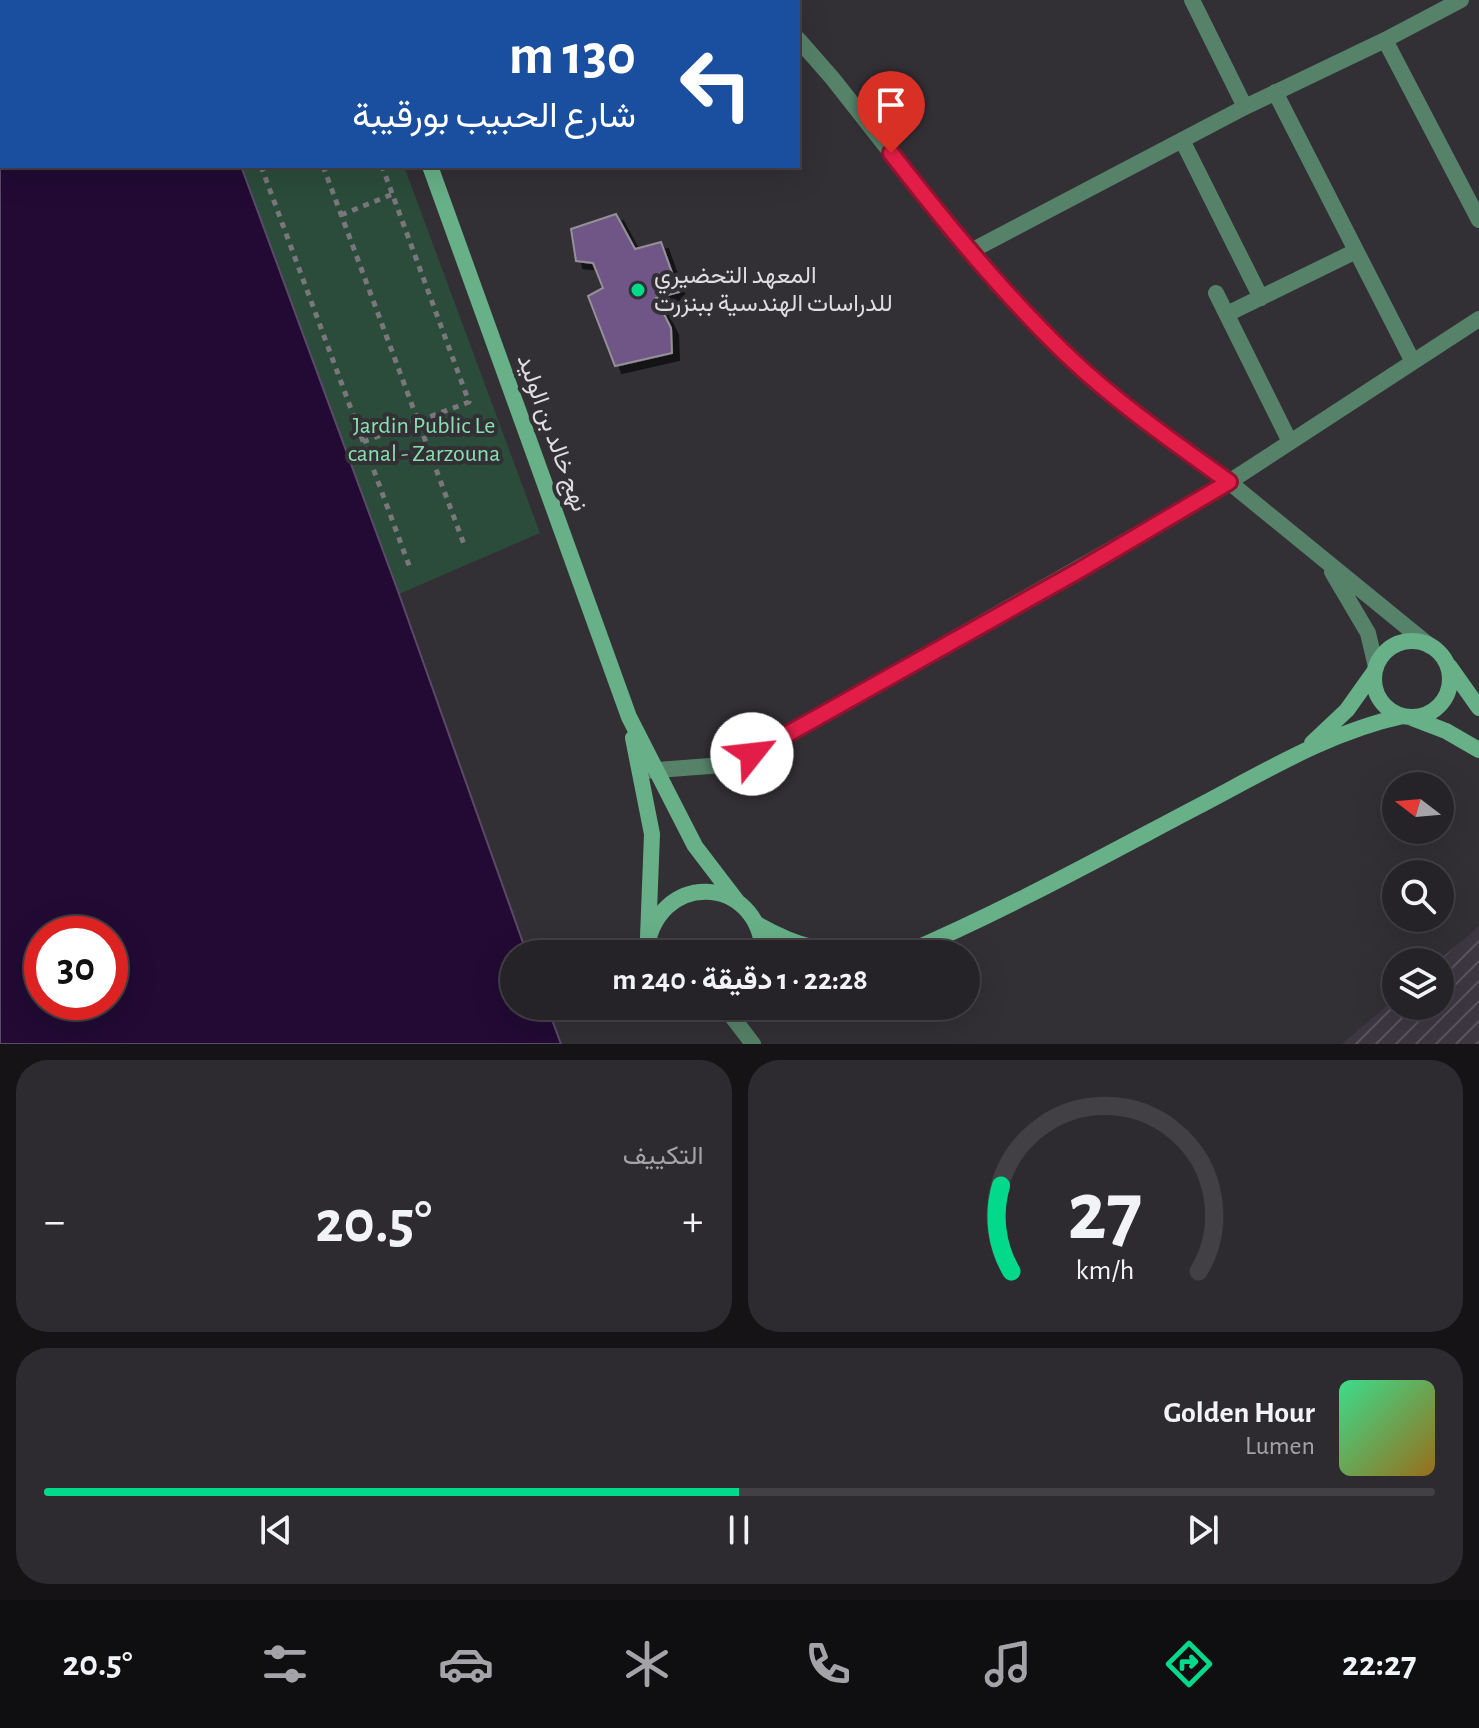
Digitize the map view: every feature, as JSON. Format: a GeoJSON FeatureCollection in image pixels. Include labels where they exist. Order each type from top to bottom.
{"type":"FeatureCollection","features":[{"type":"Feature","properties":{"kind":"street"},"geometry":{"type":"LineString","coordinates":[[1192,0],[1245,107]]}},
{"type":"Feature","properties":{"kind":"street"},"geometry":{"type":"LineString","coordinates":[[969,252],[1245,107],[1461,0]]}},
{"type":"Feature","properties":{"kind":"street"},"geometry":{"type":"LineString","coordinates":[[1385,40],[1479,220]]}},
{"type":"Feature","properties":{"kind":"street"},"geometry":{"type":"LineString","coordinates":[[800,41],[969,252],[1071,358],[1145,422],[1229,482],[1430,646],[1446,661],[1478,703]]}},
{"type":"Feature","properties":{"kind":"street"},"geometry":{"type":"LineString","coordinates":[[1275,92],[1413,362]]}},
{"type":"Feature","properties":{"kind":"street"},"geometry":{"type":"LineString","coordinates":[[1182,140],[1261,298]]}},
{"type":"Feature","properties":{"kind":"street","name":"نهج خالد بن الوليد"},"geometry":{"type":"LineString","coordinates":[[431,168],[648,770],[695,846],[757,924]]}},
{"type":"Feature","properties":{"kind":"street"},"geometry":{"type":"LineString","coordinates":[[1227,314],[1356,251]]}},
{"type":"Feature","properties":{"kind":"street"},"geometry":{"type":"LineString","coordinates":[[1216,293],[1290,442]]}},
{"type":"Feature","properties":{"kind":"street"},"geometry":{"type":"LineString","coordinates":[[648,770],[723,765],[752,754],[1078,571],[1229,482],[1479,319]]}},
{"type":"Feature","properties":{"kind":"street"},"geometry":{"type":"LineString","coordinates":[[1323,558],[1368,633],[1375,670],[1374,684],[1383,704],[1406,717],[1446,731],[1479,750]]}},
{"type":"Feature","properties":{"kind":"street"},"geometry":{"type":"LineString","coordinates":[[1305,750],[1347,710],[1381,657],[1398,643],[1409,641],[1430,646]]}},
{"type":"Feature","properties":{"kind":"street"},"geometry":{"type":"LineString","coordinates":[[936,940],[980,921],[1305,750],[1368,724],[1424,715],[1435,709],[1449,687],[1446,661]]}},
{"type":"Feature","properties":{"kind":"street","name":"نهج خالد بن الوليد"},"geometry":{"type":"LineString","coordinates":[[647,940],[652,834],[648,770]]}},
{"type":"Feature","properties":{"kind":"street"},"geometry":{"type":"LineString","coordinates":[[649,940],[655,920],[667,905],[683,896],[701,892],[720,894],[737,901]]}},
{"type":"Feature","properties":{"kind":"street"},"geometry":{"type":"LineString","coordinates":[[757,924],[762,940]]}},
{"type":"Feature","properties":{"kind":"street"},"geometry":{"type":"LineString","coordinates":[[757,924],[785,940]]}},
{"type":"Feature","properties":{"kind":"street"},"geometry":{"type":"LineString","coordinates":[[734,1020],[753,1044]]}},
{"type":"Feature","properties":{"kind":"path"},"geometry":{"type":"LineString","coordinates":[[262,168],[410,568]]}},
{"type":"Feature","properties":{"kind":"path"},"geometry":{"type":"LineString","coordinates":[[324,168],[465,547]]}},
{"type":"Feature","properties":{"kind":"path"},"geometry":{"type":"LineString","coordinates":[[363,442],[469,402],[383,168]]}},
{"type":"Feature","properties":{"kind":"path"},"geometry":{"type":"LineString","coordinates":[[341,215],[393,194]]}},
{"type":"Feature","properties":{"kind":"shaded area"},"geometry":{"type":"Polygon","coordinates":[[[0,168],[242,168],[399,594],[522,940],[500,940],[500,1020],[552,1020],[561,1044],[0,1044],[0,168]]]}},
{"type":"Feature","properties":{"kind":"shaded area"},"geometry":{"type":"Polygon","coordinates":[[[1479,926],[1479,1044],[1342,1044],[1382,1010],[1382,1020],[1454,1020],[1453,948],[1479,926]]]}},
{"type":"Feature","properties":{"kind":"green space","name":"Jardin Public Le canal - Zarzouna"},"geometry":{"type":"Polygon","coordinates":[[[242,168],[405,168],[540,533],[399,594],[242,168]]]}},
{"type":"Feature","properties":{"kind":"building","name":"المعهد التحضيري للدراسات الهندسية ببنزرت"},"geometry":{"type":"Polygon","coordinates":[[[616,214],[635,249],[661,242],[679,292],[656,298],[671,328],[672,353],[615,366],[588,296],[603,288],[593,263],[576,261],[571,229],[616,214]]]}},
{"type":"Feature","properties":{"kind":"place","name":"المعهد التحضيري للدراسات الهندسية ببنزرت"},"geometry":{"type":"Point","coordinates":[638,290]}},
{"type":"Feature","properties":{"kind":"route"},"geometry":{"type":"LineString","coordinates":[[752,754],[1078,571],[1229,482],[1145,422],[1071,358],[969,252],[891,153]]}}]}
